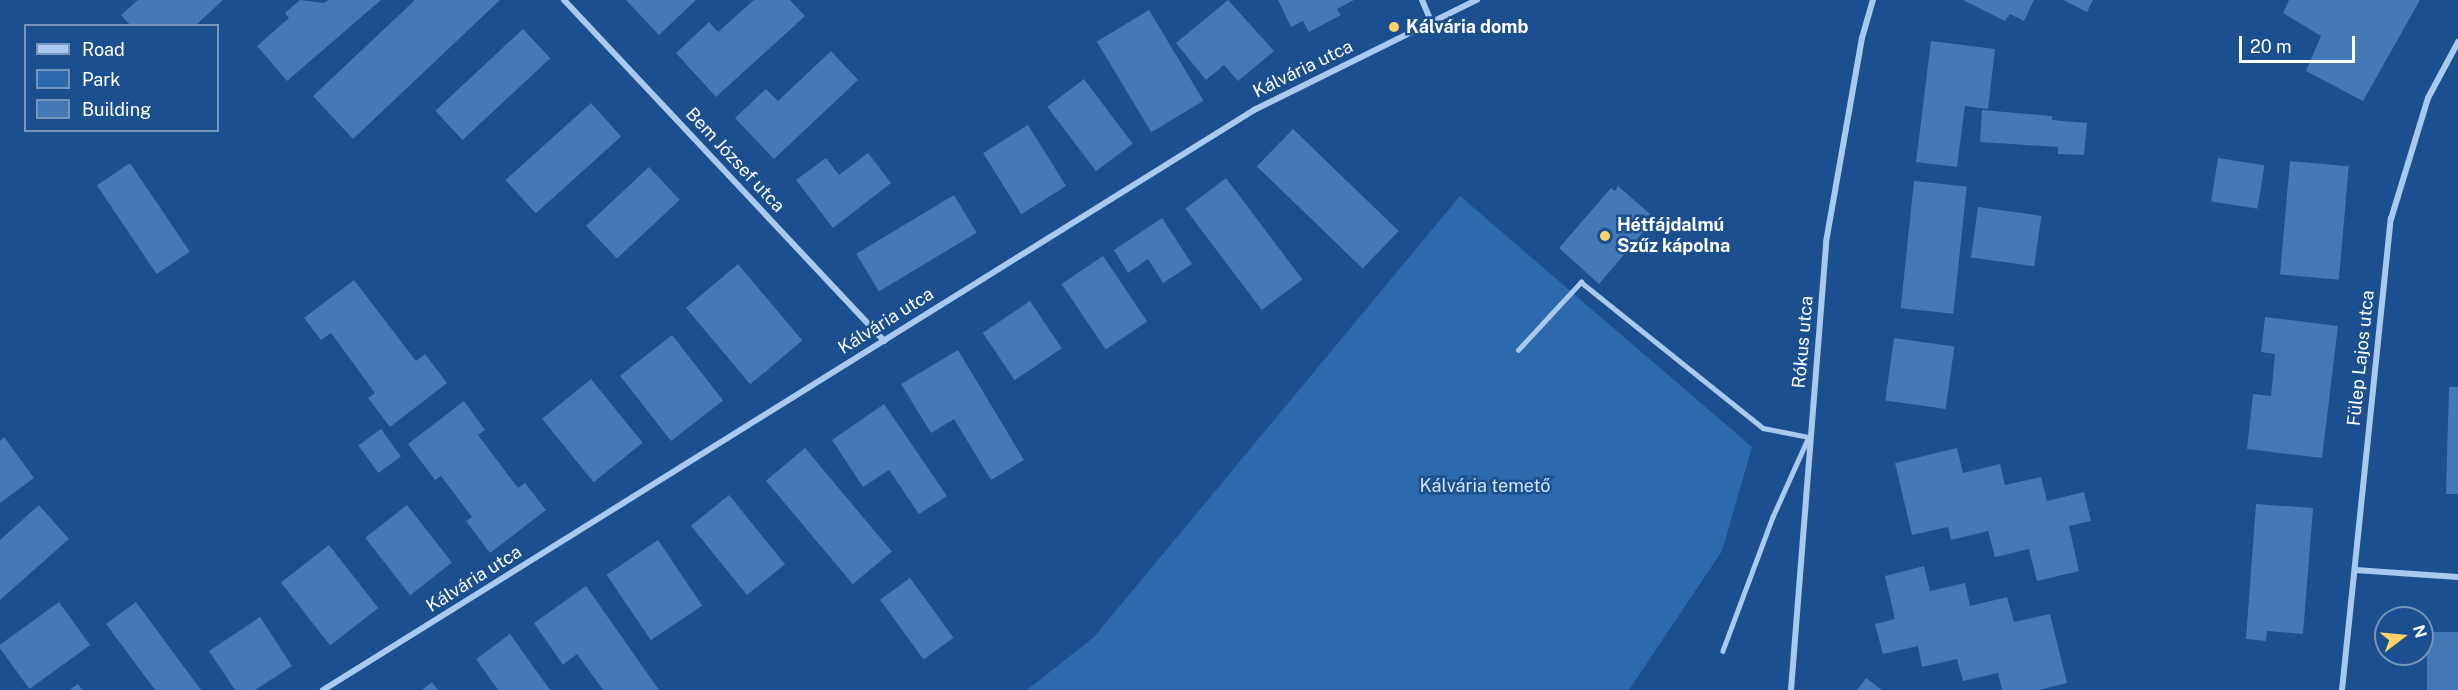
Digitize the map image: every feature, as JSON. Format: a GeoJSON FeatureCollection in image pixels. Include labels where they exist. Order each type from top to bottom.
{"type":"FeatureCollection","features":[{"type":"Feature","properties":{"kind":"street","name":"Bem József utca"},"geometry":{"type":"LineString","coordinates":[[564,0],[884,341]]}},
{"type":"Feature","properties":{"kind":"street"},"geometry":{"type":"LineString","coordinates":[[1422,0],[1432,24]]}},
{"type":"Feature","properties":{"kind":"street","name":"Kálvária utca"},"geometry":{"type":"LineString","coordinates":[[323,690],[1254,110],[1477,0]]}},
{"type":"Feature","properties":{"kind":"street","name":"Rókus utca"},"geometry":{"type":"LineString","coordinates":[[1791,690],[1826,242],[1862,38],[1873,0]]}},
{"type":"Feature","properties":{"kind":"street","name":"Fülep Lajos utca"},"geometry":{"type":"LineString","coordinates":[[2342,690],[2391,219],[2428,98],[2458,42]]}},
{"type":"Feature","properties":{"kind":"street"},"geometry":{"type":"LineString","coordinates":[[2355,570],[2458,577]]}},
{"type":"Feature","properties":{"kind":"lane"},"geometry":{"type":"LineString","coordinates":[[1518,350],[1581,282],[1763,428],[1809,437],[1773,517],[1723,651]]}},
{"type":"Feature","properties":{"kind":"green space","name":"Kálvária temető"},"geometry":{"type":"Polygon","coordinates":[[[1460,196],[1752,447],[1722,551],[1629,690],[1027,690],[1094,637],[1460,196]]]}},
{"type":"Feature","properties":{"kind":"building"},"geometry":{"type":"Polygon","coordinates":[[[138,0],[223,0],[197,24],[129,24],[121,15],[138,0]]]}},
{"type":"Feature","properties":{"kind":"building"},"geometry":{"type":"Polygon","coordinates":[[[300,0],[324,3],[328,0],[381,0],[287,81],[257,46],[289,18],[285,13],[300,0]]]}},
{"type":"Feature","properties":{"kind":"building"},"geometry":{"type":"Polygon","coordinates":[[[415,0],[500,0],[353,139],[313,96],[415,0]]]}},
{"type":"Feature","properties":{"kind":"building"},"geometry":{"type":"Polygon","coordinates":[[[626,0],[696,0],[659,35],[626,0]]]}},
{"type":"Feature","properties":{"kind":"building"},"geometry":{"type":"Polygon","coordinates":[[[754,0],[790,0],[805,16],[716,97],[676,53],[709,22],[718,32],[754,0]]]}},
{"type":"Feature","properties":{"kind":"building"},"geometry":{"type":"Polygon","coordinates":[[[1228,0],[1274,51],[1238,81],[1224,65],[1206,80],[1176,43],[1228,0]]]}},
{"type":"Feature","properties":{"kind":"building"},"geometry":{"type":"Polygon","coordinates":[[[1278,0],[1354,0],[1337,9],[1341,15],[1309,32],[1303,21],[1291,27],[1278,0]]]}},
{"type":"Feature","properties":{"kind":"building"},"geometry":{"type":"Polygon","coordinates":[[[1963,0],[2034,0],[2024,21],[2010,14],[2005,21],[1963,0]]]}},
{"type":"Feature","properties":{"kind":"building"},"geometry":{"type":"Polygon","coordinates":[[[2063,0],[2093,0],[2087,12],[2063,0]]]}},
{"type":"Feature","properties":{"kind":"building"},"geometry":{"type":"Polygon","coordinates":[[[2289,0],[2420,0],[2363,101],[2306,71],[2321,36],[2283,13],[2289,0]]]}},
{"type":"Feature","properties":{"kind":"building"},"geometry":{"type":"Polygon","coordinates":[[[1149,10],[1204,101],[1151,132],[1097,41],[1149,10]]]}},
{"type":"Feature","properties":{"kind":"building"},"geometry":{"type":"Polygon","coordinates":[[[523,29],[550,58],[463,140],[435,111],[523,29]]]}},
{"type":"Feature","properties":{"kind":"building"},"geometry":{"type":"Polygon","coordinates":[[[1931,41],[1995,49],[1988,109],[1965,106],[1957,167],[1916,162],[1931,41]]]}},
{"type":"Feature","properties":{"kind":"building"},"geometry":{"type":"Polygon","coordinates":[[[831,51],[858,80],[774,159],[735,118],[766,89],[778,101],[831,51]]]}},
{"type":"Feature","properties":{"kind":"building"},"geometry":{"type":"Polygon","coordinates":[[[1084,79],[1133,144],[1096,171],[1047,107],[1084,79]]]}},
{"type":"Feature","properties":{"kind":"building"},"geometry":{"type":"Polygon","coordinates":[[[591,103],[621,136],[536,213],[506,180],[591,103]]]}},
{"type":"Feature","properties":{"kind":"building"},"geometry":{"type":"Polygon","coordinates":[[[1982,110],[2052,116],[2052,120],[2087,123],[2084,155],[2058,154],[2058,147],[1980,142],[1982,110]]]}},
{"type":"Feature","properties":{"kind":"building"},"geometry":{"type":"Polygon","coordinates":[[[1028,125],[1066,186],[1021,214],[983,153],[1028,125]]]}},
{"type":"Feature","properties":{"kind":"building"},"geometry":{"type":"Polygon","coordinates":[[[1293,129],[1399,231],[1363,269],[1257,166],[1293,129]]]}},
{"type":"Feature","properties":{"kind":"building"},"geometry":{"type":"Polygon","coordinates":[[[868,153],[891,183],[833,228],[796,180],[826,158],[839,175],[868,153]]]}},
{"type":"Feature","properties":{"kind":"building"},"geometry":{"type":"Polygon","coordinates":[[[2218,158],[2264,165],[2258,209],[2211,201],[2218,158]]]}},
{"type":"Feature","properties":{"kind":"building"},"geometry":{"type":"Polygon","coordinates":[[[2290,161],[2349,166],[2339,280],[2280,275],[2290,161]]]}},
{"type":"Feature","properties":{"kind":"building"},"geometry":{"type":"Polygon","coordinates":[[[130,163],[190,252],[157,274],[97,185],[130,163]]]}},
{"type":"Feature","properties":{"kind":"building"},"geometry":{"type":"Polygon","coordinates":[[[649,167],[680,200],[617,259],[586,226],[649,167]]]}},
{"type":"Feature","properties":{"kind":"building"},"geometry":{"type":"Polygon","coordinates":[[[1226,178],[1302,279],[1262,310],[1185,209],[1226,178]]]}},
{"type":"Feature","properties":{"kind":"building"},"geometry":{"type":"Polygon","coordinates":[[[1914,181],[1967,187],[1953,314],[1901,308],[1914,181]]]}},
{"type":"Feature","properties":{"kind":"building","name":"Hétfájdalmú Szűz kápolna"},"geometry":{"type":"Polygon","coordinates":[[[1618,186],[1650,214],[1646,218],[1651,223],[1599,284],[1559,248],[1611,188],[1615,191],[1618,186]]]}},
{"type":"Feature","properties":{"kind":"building"},"geometry":{"type":"Polygon","coordinates":[[[954,195],[977,233],[879,291],[856,254],[954,195]]]}},
{"type":"Feature","properties":{"kind":"building"},"geometry":{"type":"Polygon","coordinates":[[[1978,207],[2041,216],[2034,266],[1971,258],[1978,207]]]}},
{"type":"Feature","properties":{"kind":"building"},"geometry":{"type":"Polygon","coordinates":[[[1162,218],[1192,264],[1163,283],[1148,259],[1128,273],[1114,250],[1162,218]]]}},
{"type":"Feature","properties":{"kind":"building"},"geometry":{"type":"Polygon","coordinates":[[[1103,256],[1147,321],[1106,349],[1062,284],[1103,256]]]}},
{"type":"Feature","properties":{"kind":"building"},"geometry":{"type":"Polygon","coordinates":[[[738,264],[802,341],[750,384],[686,308],[738,264]]]}},
{"type":"Feature","properties":{"kind":"building"},"geometry":{"type":"Polygon","coordinates":[[[354,280],[416,361],[425,354],[447,383],[390,427],[368,398],[375,393],[331,333],[321,340],[304,318],[354,280]]]}},
{"type":"Feature","properties":{"kind":"building"},"geometry":{"type":"Polygon","coordinates":[[[1030,301],[1062,348],[1015,380],[983,333],[1030,301]]]}},
{"type":"Feature","properties":{"kind":"building"},"geometry":{"type":"Polygon","coordinates":[[[2265,317],[2338,326],[2322,458],[2247,449],[2253,394],[2271,396],[2275,354],[2261,352],[2265,317]]]}},
{"type":"Feature","properties":{"kind":"building"},"geometry":{"type":"Polygon","coordinates":[[[672,335],[723,400],[671,441],[620,376],[672,335]]]}},
{"type":"Feature","properties":{"kind":"building"},"geometry":{"type":"Polygon","coordinates":[[[1894,338],[1954,346],[1946,409],[1885,400],[1894,338]]]}},
{"type":"Feature","properties":{"kind":"building"},"geometry":{"type":"Polygon","coordinates":[[[958,350],[1024,460],[991,480],[954,419],[931,433],[901,384],[958,350]]]}},
{"type":"Feature","properties":{"kind":"building"},"geometry":{"type":"Polygon","coordinates":[[[591,379],[643,443],[594,482],[542,419],[591,379]]]}},
{"type":"Feature","properties":{"kind":"building"},"geometry":{"type":"Polygon","coordinates":[[[2449,387],[2458,387],[2458,494],[2446,494],[2449,387]]]}},
{"type":"Feature","properties":{"kind":"building"},"geometry":{"type":"Polygon","coordinates":[[[464,401],[485,430],[478,435],[518,488],[525,483],[546,510],[490,553],[466,521],[472,517],[441,476],[435,480],[408,444],[464,401]]]}},
{"type":"Feature","properties":{"kind":"building"},"geometry":{"type":"Polygon","coordinates":[[[884,404],[947,496],[919,514],[889,470],[863,487],[832,440],[884,404]]]}},
{"type":"Feature","properties":{"kind":"building"},"geometry":{"type":"Polygon","coordinates":[[[381,429],[401,457],[378,473],[358,445],[381,429]]]}},
{"type":"Feature","properties":{"kind":"building"},"geometry":{"type":"Polygon","coordinates":[[[4,437],[34,478],[0,503],[0,441],[4,437]]]}},
{"type":"Feature","properties":{"kind":"building"},"geometry":{"type":"Polygon","coordinates":[[[805,448],[892,551],[853,584],[766,481],[805,448]]]}},
{"type":"Feature","properties":{"kind":"building"},"geometry":{"type":"Polygon","coordinates":[[[1957,448],[1963,473],[2000,464],[2005,485],[2041,477],[2047,501],[2084,492],[2091,521],[2069,526],[2079,571],[2037,581],[2029,549],[1995,557],[1988,531],[1951,540],[1948,527],[1912,535],[1895,463],[1957,448]]]}},
{"type":"Feature","properties":{"kind":"building"},"geometry":{"type":"Polygon","coordinates":[[[729,495],[785,564],[747,595],[691,526],[729,495]]]}},
{"type":"Feature","properties":{"kind":"building"},"geometry":{"type":"Polygon","coordinates":[[[2256,504],[2313,508],[2303,634],[2267,631],[2266,641],[2246,639],[2256,504]]]}},
{"type":"Feature","properties":{"kind":"building"},"geometry":{"type":"Polygon","coordinates":[[[39,505],[69,539],[0,600],[0,540],[39,505]]]}},
{"type":"Feature","properties":{"kind":"building"},"geometry":{"type":"Polygon","coordinates":[[[407,505],[452,563],[410,595],[365,538],[407,505]]]}},
{"type":"Feature","properties":{"kind":"building"},"geometry":{"type":"Polygon","coordinates":[[[658,540],[702,605],[651,640],[607,575],[658,540]]]}},
{"type":"Feature","properties":{"kind":"building"},"geometry":{"type":"Polygon","coordinates":[[[329,545],[378,608],[330,646],[281,583],[329,545]]]}},
{"type":"Feature","properties":{"kind":"building"},"geometry":{"type":"Polygon","coordinates":[[[1924,566],[1930,591],[1965,583],[1970,606],[2007,597],[2014,622],[2050,614],[2067,683],[2039,690],[2002,690],[1998,673],[1963,681],[1957,659],[1922,667],[1918,646],[1883,654],[1875,624],[1895,619],[1885,576],[1924,566]]]}},
{"type":"Feature","properties":{"kind":"building"},"geometry":{"type":"Polygon","coordinates":[[[910,578],[953,638],[924,660],[880,600],[910,578]]]}},
{"type":"Feature","properties":{"kind":"building"},"geometry":{"type":"Polygon","coordinates":[[[586,586],[659,690],[603,690],[577,654],[563,665],[534,623],[586,586]]]}},
{"type":"Feature","properties":{"kind":"building"},"geometry":{"type":"Polygon","coordinates":[[[59,602],[90,645],[29,689],[0,648],[0,645],[59,602]]]}},
{"type":"Feature","properties":{"kind":"building"},"geometry":{"type":"Polygon","coordinates":[[[136,602],[201,690],[155,690],[106,624],[136,602]]]}},
{"type":"Feature","properties":{"kind":"building"},"geometry":{"type":"Polygon","coordinates":[[[260,617],[292,666],[255,690],[235,690],[209,651],[260,617]]]}},
{"type":"Feature","properties":{"kind":"building"},"geometry":{"type":"Polygon","coordinates":[[[2434,632],[2458,632],[2458,690],[2427,690],[2427,666],[2434,666],[2434,632]]]}},
{"type":"Feature","properties":{"kind":"building"},"geometry":{"type":"Polygon","coordinates":[[[510,634],[550,690],[498,690],[476,659],[510,634]]]}},
{"type":"Feature","properties":{"kind":"building"},"geometry":{"type":"Polygon","coordinates":[[[1866,678],[1882,690],[1857,690],[1866,678]]]}},
{"type":"Feature","properties":{"kind":"building"},"geometry":{"type":"Polygon","coordinates":[[[432,682],[438,690],[422,690],[432,682]]]}},
{"type":"Feature","properties":{"kind":"building"},"geometry":{"type":"Polygon","coordinates":[[[78,684],[82,690],[69,690],[78,684]]]}},
{"type":"Feature","properties":{"kind":"place","name":"Kálvária domb"},"geometry":{"type":"Point","coordinates":[1394,27]}},
{"type":"Feature","properties":{"kind":"place","name":"Hétfájdalmú Szűz kápolna"},"geometry":{"type":"Point","coordinates":[1605,236]}}]}
